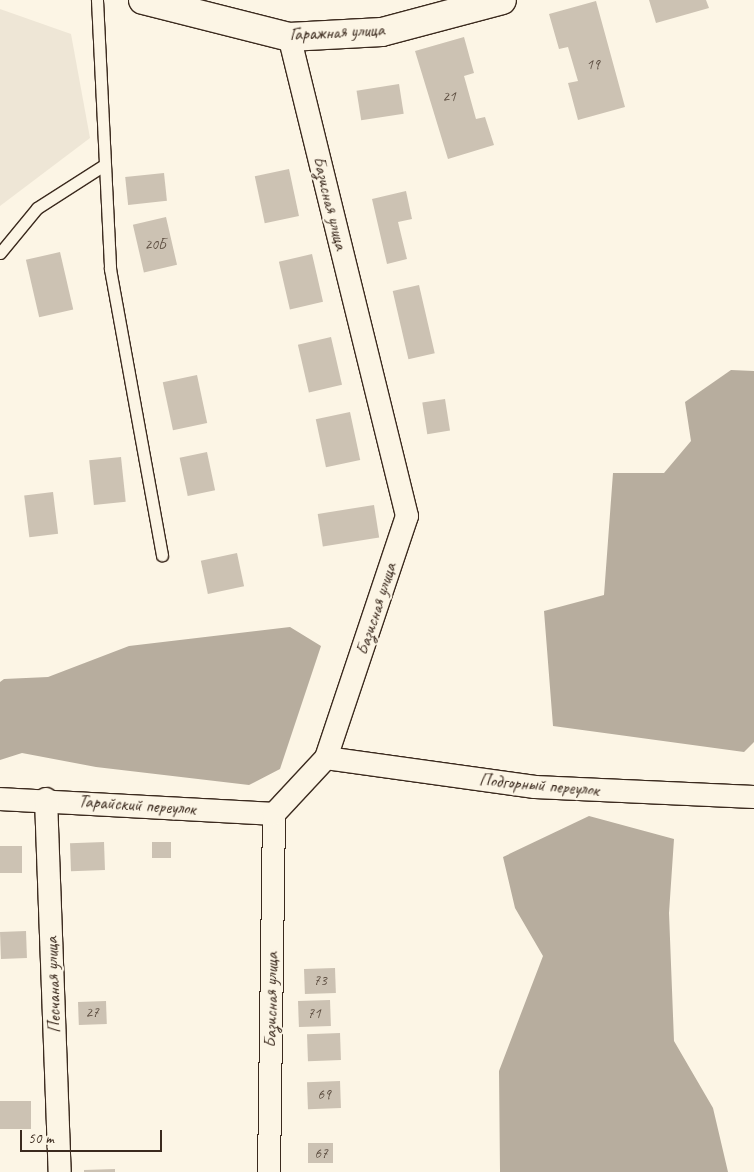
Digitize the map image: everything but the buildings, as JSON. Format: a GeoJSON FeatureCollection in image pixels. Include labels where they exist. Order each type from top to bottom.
{"type":"FeatureCollection","features":[{"type":"Feature","properties":{"kind":"street","name":"Гаражная улица"},"geometry":{"type":"LineString","coordinates":[[143,0],[170,2],[289,36],[382,32],[502,0]]}},
{"type":"Feature","properties":{"kind":"street","name":"Базисная улица"},"geometry":{"type":"LineString","coordinates":[[269,1172],[274,814],[326,758],[407,516],[289,36]]}},
{"type":"Feature","properties":{"kind":"street","name":"Подгорный переулок"},"geometry":{"type":"LineString","coordinates":[[326,758],[535,787],[754,797]]}},
{"type":"Feature","properties":{"kind":"street","name":"Тарайский переулок"},"geometry":{"type":"LineString","coordinates":[[0,799],[46,799],[274,814]]}},
{"type":"Feature","properties":{"kind":"street","name":"Песчаная улица"},"geometry":{"type":"LineString","coordinates":[[46,799],[60,1172]]}},
{"type":"Feature","properties":{"kind":"lane"},"geometry":{"type":"LineString","coordinates":[[96,0],[110,269],[162,555]]}},
{"type":"Feature","properties":{"kind":"lane"},"geometry":{"type":"LineString","coordinates":[[0,253],[37,208],[104,165]]}},
{"type":"Feature","properties":{"kind":"shaded area"},"geometry":{"type":"Polygon","coordinates":[[[0,9],[71,34],[90,138],[0,206],[0,9]]]}},
{"type":"Feature","properties":{"kind":"shaded area"},"geometry":{"type":"Polygon","coordinates":[[[731,370],[754,371],[754,742],[744,752],[553,726],[544,611],[604,595],[613,473],[664,473],[691,441],[685,402],[731,370]]]}},
{"type":"Feature","properties":{"kind":"shaded area"},"geometry":{"type":"Polygon","coordinates":[[[290,627],[321,646],[280,769],[249,785],[96,767],[22,753],[0,760],[0,682],[4,679],[48,677],[129,646],[290,627]]]}},
{"type":"Feature","properties":{"kind":"shaded area"},"geometry":{"type":"Polygon","coordinates":[[[589,816],[674,839],[669,913],[674,1041],[713,1108],[728,1172],[500,1172],[499,1071],[543,956],[515,908],[503,857],[589,816]]]}}]}
